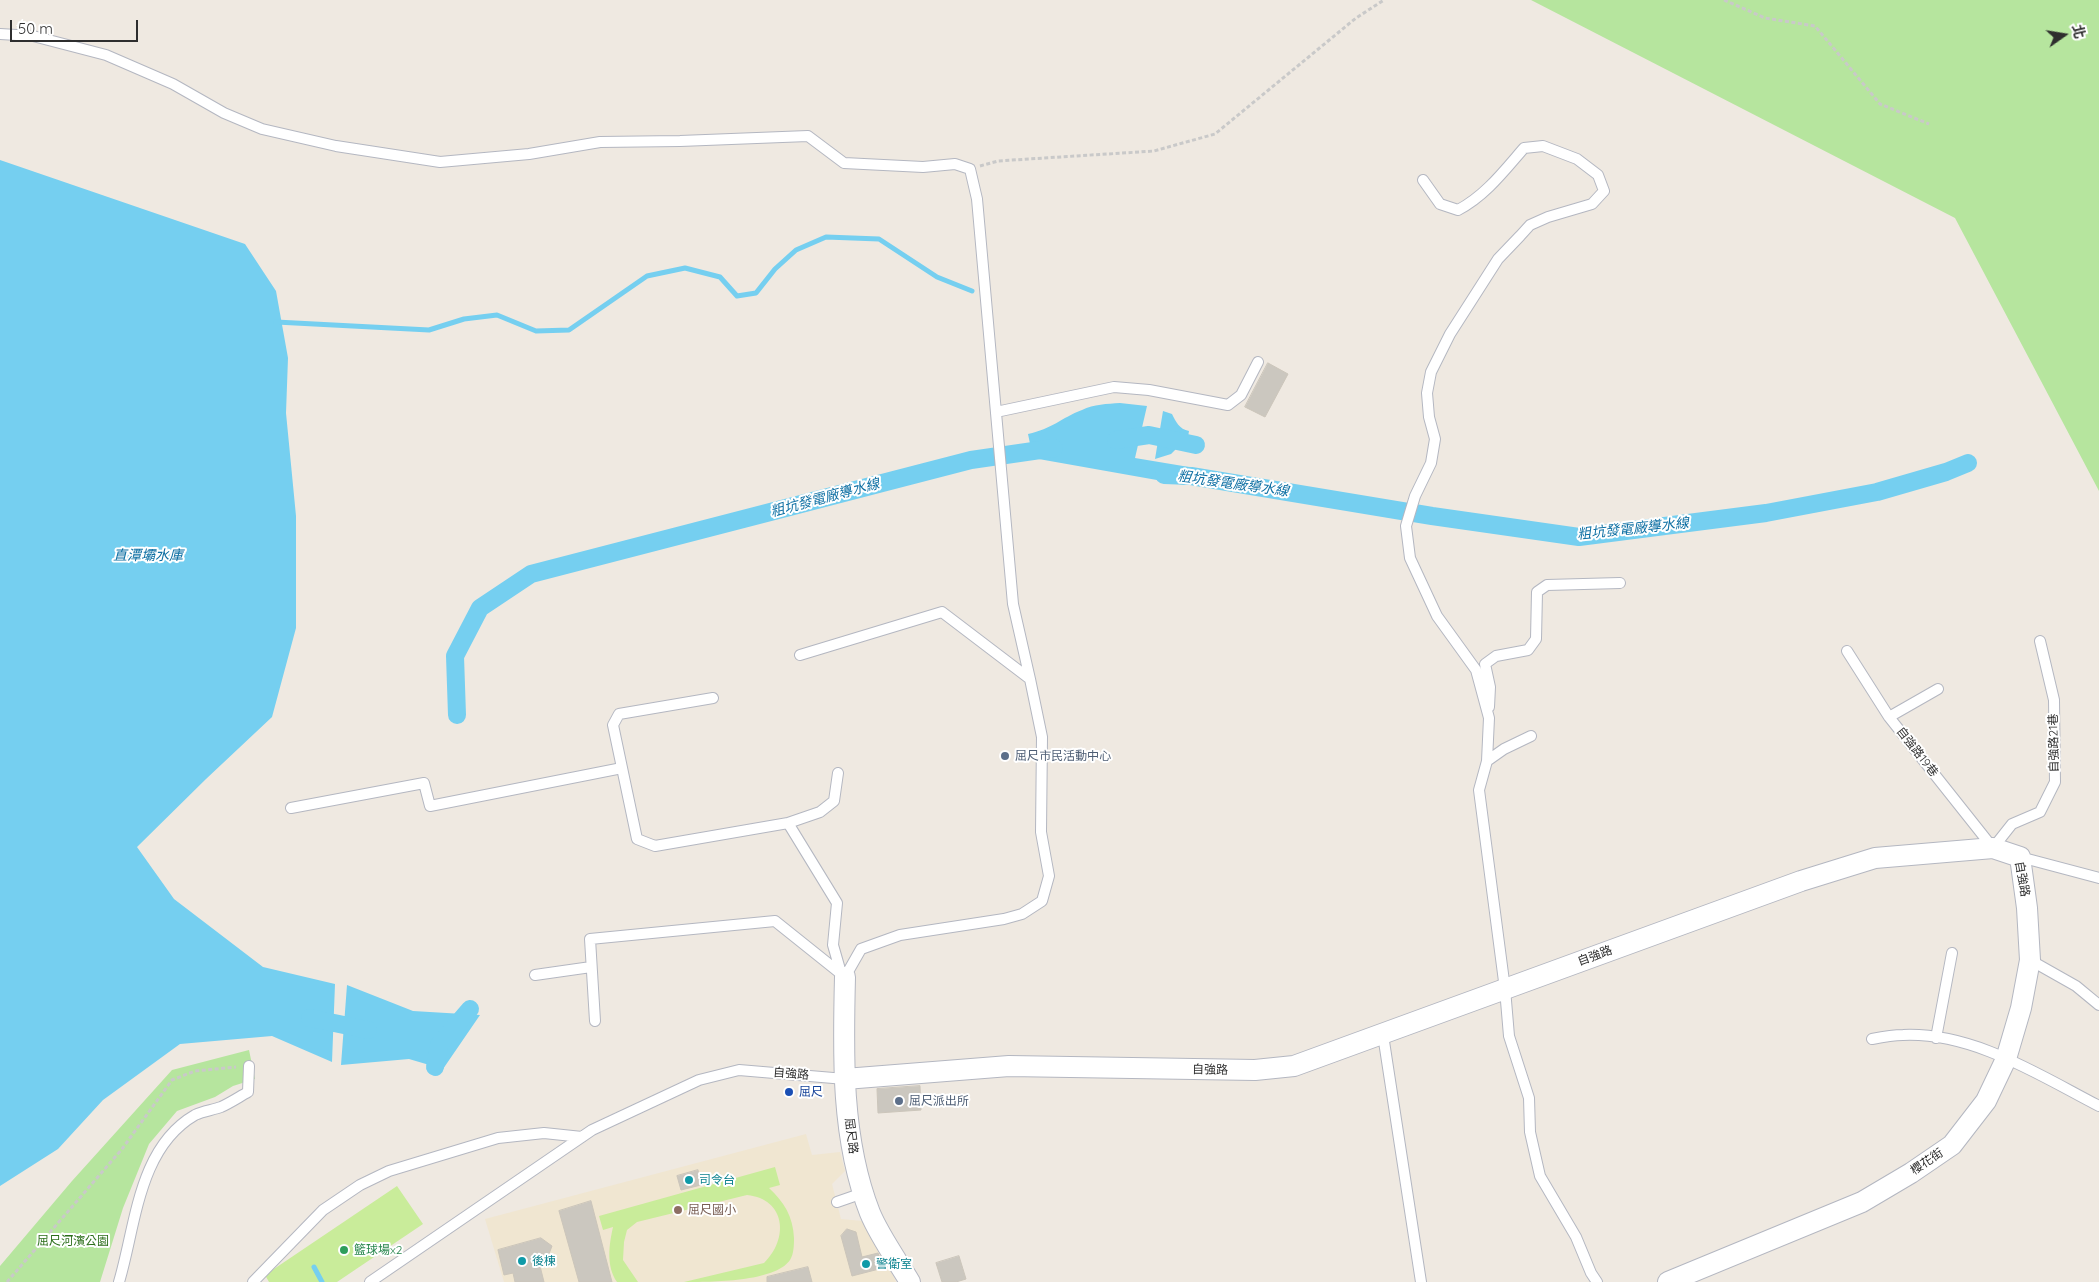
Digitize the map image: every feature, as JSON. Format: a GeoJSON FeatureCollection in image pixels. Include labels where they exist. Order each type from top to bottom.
{"type":"FeatureCollection","features":[{"type":"Feature","properties":{"kind":"street","name":"自強路"},"geometry":{"type":"LineString","coordinates":[[845,1079],[1009,1066],[1254,1070],[1294,1066],[1801,882],[1875,858],[1993,848],[2020,857],[2027,908]]}},
{"type":"Feature","properties":{"kind":"street","name":"櫻花街"},"geometry":{"type":"LineString","coordinates":[[1668,1282],[1862,1202],[1911,1173],[1952,1145],[1986,1100],[2006,1059],[2022,1008],[2030,960],[2027,908]]}},
{"type":"Feature","properties":{"kind":"street","name":"屈尺路"},"geometry":{"type":"LineString","coordinates":[[843,975],[845,1079],[853,1153],[863,1193],[871,1215],[910,1282]]}},
{"type":"Feature","properties":{"kind":"lane"},"geometry":{"type":"LineString","coordinates":[[0,34],[33,36],[106,55],[173,84],[224,113],[262,129],[336,146],[440,162],[529,154],[600,142],[808,136],[844,163],[923,167],[955,164],[970,169],[977,199],[1012,604],[1042,737],[1041,832],[1049,876],[1042,901],[1022,914],[1004,919],[900,935],[861,949],[843,975]]}},
{"type":"Feature","properties":{"kind":"lane"},"geometry":{"type":"LineString","coordinates":[[1423,180],[1440,204],[1458,210],[1470,204],[1492,184],[1524,148],[1543,146],[1577,159],[1598,175],[1604,191],[1592,204],[1548,217],[1530,225],[1498,259],[1450,334],[1431,372],[1427,393],[1429,417],[1435,438],[1432,463],[1415,496],[1406,526],[1410,558],[1436,616],[1476,670],[1489,718]]}},
{"type":"Feature","properties":{"kind":"lane"},"geometry":{"type":"LineString","coordinates":[[996,412],[1114,386],[1149,390],[1228,405],[1241,395],[1258,362]]}},
{"type":"Feature","properties":{"kind":"lane"},"geometry":{"type":"LineString","coordinates":[[1597,1282],[1590,1273],[1576,1237],[1540,1176],[1530,1132],[1529,1098],[1509,1036],[1505,989],[1479,790],[1487,760],[1489,718],[1490,686],[1485,664],[1496,656],[1528,650],[1536,639],[1537,592],[1547,585],[1620,583]]}},
{"type":"Feature","properties":{"kind":"lane"},"geometry":{"type":"LineString","coordinates":[[800,655],[942,612],[1030,679]]}},
{"type":"Feature","properties":{"kind":"lane","name":"自強路21巷"},"geometry":{"type":"LineString","coordinates":[[1993,848],[2012,824],[2040,812],[2055,782],[2054,700],[2040,642]]}},
{"type":"Feature","properties":{"kind":"lane","name":"自強路19巷"},"geometry":{"type":"LineString","coordinates":[[1847,651],[1889,717],[1993,848]]}},
{"type":"Feature","properties":{"kind":"lane"},"geometry":{"type":"LineString","coordinates":[[1889,717],[1938,689]]}},
{"type":"Feature","properties":{"kind":"lane"},"geometry":{"type":"LineString","coordinates":[[713,698],[619,714],[613,725],[637,839],[655,846],[788,824],[820,812],[834,801],[838,773]]}},
{"type":"Feature","properties":{"kind":"lane"},"geometry":{"type":"LineString","coordinates":[[1487,760],[1504,748],[1532,736]]}},
{"type":"Feature","properties":{"kind":"lane"},"geometry":{"type":"LineString","coordinates":[[291,808],[424,783],[430,806],[622,768]]}},
{"type":"Feature","properties":{"kind":"lane"},"geometry":{"type":"LineString","coordinates":[[788,824],[837,903],[833,945],[843,975]]}},
{"type":"Feature","properties":{"kind":"lane"},"geometry":{"type":"LineString","coordinates":[[2020,857],[2099,878]]}},
{"type":"Feature","properties":{"kind":"lane"},"geometry":{"type":"LineString","coordinates":[[595,1021],[590,940],[776,921],[843,975]]}},
{"type":"Feature","properties":{"kind":"lane"},"geometry":{"type":"LineString","coordinates":[[1936,1038],[1952,953]]}},
{"type":"Feature","properties":{"kind":"lane"},"geometry":{"type":"LineString","coordinates":[[2030,960],[2076,986],[2099,1005]]}},
{"type":"Feature","properties":{"kind":"lane"},"geometry":{"type":"LineString","coordinates":[[535,975],[591,967]]}},
{"type":"Feature","properties":{"kind":"lane"},"geometry":{"type":"LineString","coordinates":[[1872,1039],[1903,1034],[1967,1044],[2006,1059],[2099,1106]]}},
{"type":"Feature","properties":{"kind":"lane"},"geometry":{"type":"LineString","coordinates":[[1383,1035],[1421,1282]]}},
{"type":"Feature","properties":{"kind":"lane"},"geometry":{"type":"LineString","coordinates":[[119,1282],[134,1216],[145,1181],[166,1138],[196,1115],[220,1107],[248,1092],[249,1066]]}},
{"type":"Feature","properties":{"kind":"lane","name":"自強路"},"geometry":{"type":"LineString","coordinates":[[370,1282],[592,1130],[698,1080],[739,1070],[845,1079]]}},
{"type":"Feature","properties":{"kind":"lane"},"geometry":{"type":"LineString","coordinates":[[253,1282],[323,1210],[360,1185],[389,1171],[498,1138],[544,1133],[582,1137]]}},
{"type":"Feature","properties":{"kind":"lane"},"geometry":{"type":"LineString","coordinates":[[837,1202],[863,1193]]}},
{"type":"Feature","properties":{"kind":"path"},"geometry":{"type":"LineString","coordinates":[[970,169],[998,160],[1154,151],[1215,134],[1356,18],[1384,0]]}},
{"type":"Feature","properties":{"kind":"path"},"geometry":{"type":"LineString","coordinates":[[1724,0],[1764,18],[1815,26],[1880,104],[1929,124]]}},
{"type":"Feature","properties":{"kind":"path"},"geometry":{"type":"LineString","coordinates":[[7,1282],[122,1149],[172,1080],[195,1071],[249,1066]]}},
{"type":"Feature","properties":{"kind":"shaded area","name":"屈尺國小"},"geometry":{"type":"Polygon","coordinates":[[[806,1134],[812,1155],[840,1152],[845,1171],[832,1184],[841,1219],[863,1221],[887,1262],[896,1282],[504,1282],[485,1219],[806,1134]]]}},
{"type":"Feature","properties":{"kind":"green space"},"geometry":{"type":"Polygon","coordinates":[[[1531,0],[2099,0],[2099,491],[1955,218],[1531,0]]]}},
{"type":"Feature","properties":{"kind":"green space","name":"屈尺河濱公園"},"geometry":{"type":"Polygon","coordinates":[[[249,1050],[255,1079],[233,1086],[215,1097],[177,1111],[149,1144],[123,1208],[100,1282],[0,1282],[0,1266],[72,1181],[172,1070],[249,1050]]]}},
{"type":"Feature","properties":{"kind":"green space"},"geometry":{"type":"Polygon","coordinates":[[[775,1167],[780,1185],[769,1188],[790,1216],[794,1238],[794,1249],[791,1258],[782,1267],[757,1277],[710,1282],[684,1282],[764,1263],[772,1253],[780,1232],[780,1222],[776,1212],[770,1204],[760,1198],[747,1195],[637,1222],[627,1230],[623,1260],[638,1282],[617,1282],[610,1262],[613,1227],[603,1230],[599,1216],[775,1167]]]}},
{"type":"Feature","properties":{"kind":"green space","name":"籃球場x2"},"geometry":{"type":"Polygon","coordinates":[[[397,1186],[423,1224],[337,1282],[269,1282],[265,1275],[397,1186]]]}},
{"type":"Feature","properties":{"kind":"water","name":"直潭壩水庫"},"geometry":{"type":"Polygon","coordinates":[[[0,160],[245,244],[276,291],[288,358],[286,413],[296,516],[296,628],[272,717],[137,847],[174,899],[263,967],[335,984],[332,1062],[272,1036],[180,1044],[103,1100],[58,1149],[0,1186],[0,160]]]}},
{"type":"Feature","properties":{"kind":"water"},"geometry":{"type":"Polygon","coordinates":[[[1120,403],[1147,406],[1135,458],[1189,467],[1185,485],[1033,458],[1028,434],[1044,429],[1087,408],[1120,403]]]}},
{"type":"Feature","properties":{"kind":"water"},"geometry":{"type":"Polygon","coordinates":[[[1163,411],[1172,414],[1180,427],[1189,431],[1186,449],[1176,449],[1171,454],[1155,459],[1163,411]]]}},
{"type":"Feature","properties":{"kind":"water"},"geometry":{"type":"Polygon","coordinates":[[[347,985],[413,1011],[480,1015],[443,1069],[409,1059],[341,1065],[347,985]]]}},
{"type":"Feature","properties":{"kind":"building"},"geometry":{"type":"Polygon","coordinates":[[[1268,363],[1288,374],[1265,417],[1245,407],[1268,363]]]}},
{"type":"Feature","properties":{"kind":"building","name":"屈尺派出所"},"geometry":{"type":"Polygon","coordinates":[[[920,1086],[921,1110],[878,1113],[877,1089],[920,1086]]]}},
{"type":"Feature","properties":{"kind":"building","name":"司令台"},"geometry":{"type":"Polygon","coordinates":[[[698,1170],[701,1185],[681,1190],[677,1176],[698,1170]]]}},
{"type":"Feature","properties":{"kind":"building"},"geometry":{"type":"Polygon","coordinates":[[[591,1201],[612,1282],[579,1282],[559,1211],[591,1201]]]}},
{"type":"Feature","properties":{"kind":"building"},"geometry":{"type":"Polygon","coordinates":[[[847,1229],[856,1232],[862,1257],[878,1253],[883,1268],[852,1276],[841,1236],[847,1229]]]}},
{"type":"Feature","properties":{"kind":"building","name":"後棟"},"geometry":{"type":"Polygon","coordinates":[[[541,1238],[552,1246],[547,1259],[539,1262],[544,1282],[515,1282],[513,1273],[504,1275],[498,1250],[541,1238]]]}},
{"type":"Feature","properties":{"kind":"building"},"geometry":{"type":"Polygon","coordinates":[[[959,1256],[966,1279],[956,1282],[942,1282],[936,1263],[959,1256]]]}},
{"type":"Feature","properties":{"kind":"building"},"geometry":{"type":"Polygon","coordinates":[[[808,1267],[812,1282],[767,1282],[767,1277],[808,1267]]]}},
{"type":"Feature","properties":{"kind":"waterway"},"geometry":{"type":"LineString","coordinates":[[276,322],[429,330],[464,319],[497,315],[536,331],[569,330],[647,276],[685,268],[720,277],[737,296],[756,293],[775,269],[796,250],[826,237],[879,239],[937,277],[972,291]]}},
{"type":"Feature","properties":{"kind":"waterway"},"geometry":{"type":"LineString","coordinates":[[1116,440],[1149,435],[1196,445]]}},
{"type":"Feature","properties":{"kind":"waterway","name":"粗坑發電廠導水線"},"geometry":{"type":"LineString","coordinates":[[457,715],[455,656],[480,608],[531,574],[971,460],[1054,448]]}},
{"type":"Feature","properties":{"kind":"waterway","name":"粗坑發電廠導水線"},"geometry":{"type":"LineString","coordinates":[[1164,475],[1191,476],[1432,516],[1579,537],[1766,513],[1877,492],[1946,472],[1968,463]]}},
{"type":"Feature","properties":{"kind":"waterway"},"geometry":{"type":"LineString","coordinates":[[435,1067],[439,1045],[470,1009]]}},
{"type":"Feature","properties":{"kind":"waterway"},"geometry":{"type":"LineString","coordinates":[[310,1018],[368,1030]]}},
{"type":"Feature","properties":{"kind":"waterway"},"geometry":{"type":"LineString","coordinates":[[314,1267],[322,1282]]}},
{"type":"Feature","properties":{"kind":"place","name":"屈尺市民活動中心"},"geometry":{"type":"Point","coordinates":[1005,756]}},
{"type":"Feature","properties":{"kind":"place","name":"屈尺"},"geometry":{"type":"Point","coordinates":[789,1092]}},
{"type":"Feature","properties":{"kind":"place","name":"屈尺派出所"},"geometry":{"type":"Point","coordinates":[899,1101]}},
{"type":"Feature","properties":{"kind":"place","name":"司令台"},"geometry":{"type":"Point","coordinates":[689,1180]}},
{"type":"Feature","properties":{"kind":"place","name":"屈尺國小"},"geometry":{"type":"Point","coordinates":[678,1210]}},
{"type":"Feature","properties":{"kind":"place","name":"籃球場x2"},"geometry":{"type":"Point","coordinates":[344,1250]}},
{"type":"Feature","properties":{"kind":"place","name":"後棟"},"geometry":{"type":"Point","coordinates":[522,1261]}},
{"type":"Feature","properties":{"kind":"place","name":"警衛室"},"geometry":{"type":"Point","coordinates":[866,1264]}}]}
